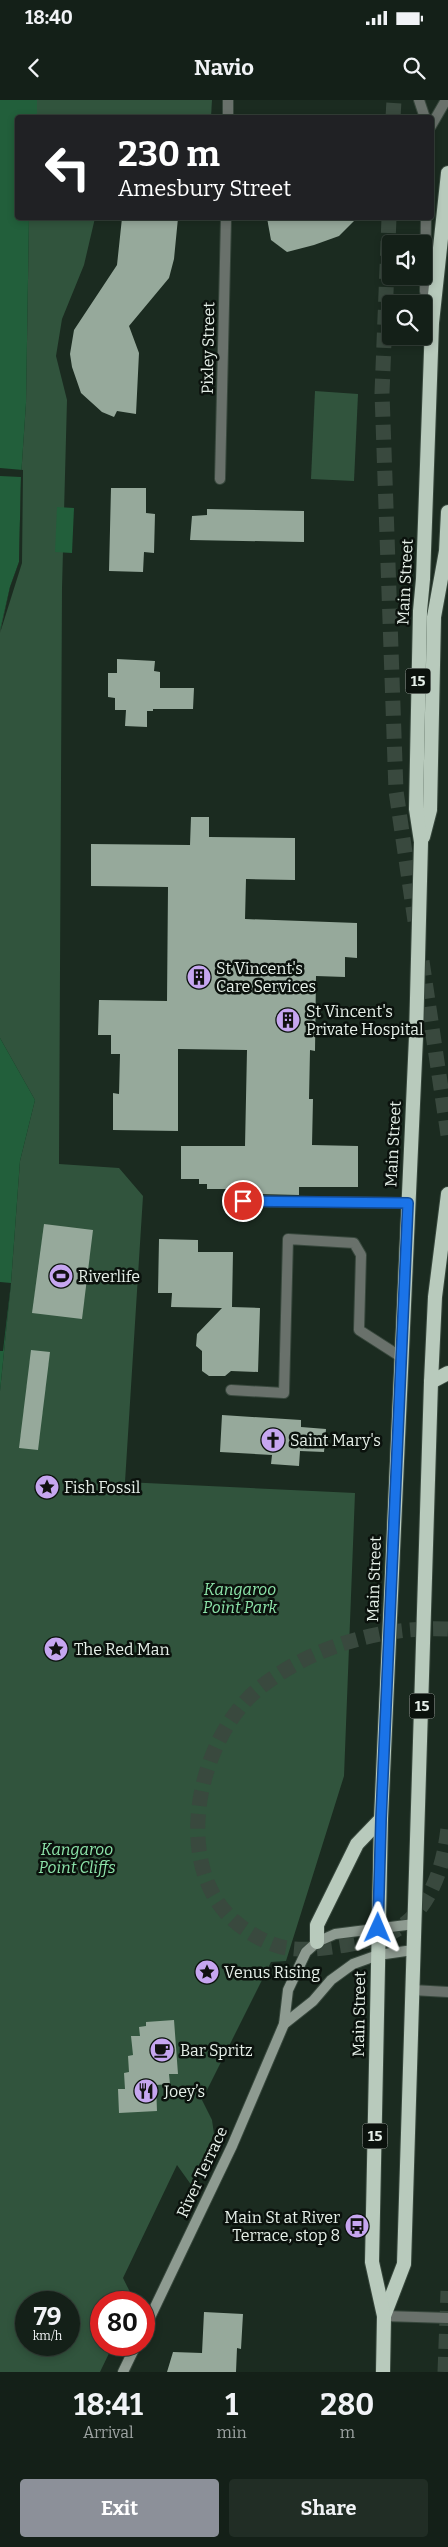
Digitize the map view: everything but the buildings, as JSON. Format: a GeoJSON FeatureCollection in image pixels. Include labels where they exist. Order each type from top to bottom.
{"type":"FeatureCollection","features":[{"type":"Feature","properties":{"kind":"highway","name":"Main Street"},"geometry":{"type":"LineString","coordinates":[[432,324],[448,173]]}},
{"type":"Feature","properties":{"kind":"highway","name":"Main Street"},"geometry":{"type":"LineString","coordinates":[[383,2372],[384,2316],[372,2262],[378,1928],[421,842],[416,809],[416,789],[420,611],[423,580],[431,345]]}},
{"type":"Feature","properties":{"kind":"highway","name":"Main Street"},"geometry":{"type":"LineString","coordinates":[[421,842],[430,810],[434,617],[446,551],[448,512]]}},
{"type":"Feature","properties":{"kind":"highway","name":"Main Street"},"geometry":{"type":"LineString","coordinates":[[384,2316],[404,2264],[431,1382],[435,1297],[448,1194]]}},
{"type":"Feature","properties":{"kind":"highway"},"geometry":{"type":"LineString","coordinates":[[431,1382],[448,1373]]}},
{"type":"Feature","properties":{"kind":"highway"},"geometry":{"type":"LineString","coordinates":[[317,1942],[318,1925],[357,1844],[381,1819]]}},
{"type":"Feature","properties":{"kind":"main road","name":"River Terrace"},"geometry":{"type":"LineString","coordinates":[[155,2307],[232,2146],[284,2024],[288,1990],[302,1958],[317,1942],[335,1934],[414,1924]]}},
{"type":"Feature","properties":{"kind":"main road","name":"River Terrace"},"geometry":{"type":"LineString","coordinates":[[284,2024],[312,2001],[342,1970],[352,1964],[378,1955],[413,1950]]}},
{"type":"Feature","properties":{"kind":"main road"},"geometry":{"type":"LineString","coordinates":[[123,2372],[131,2356]]}},
{"type":"Feature","properties":{"kind":"street"},"geometry":{"type":"LineString","coordinates":[[228,100],[228,115]]}},
{"type":"Feature","properties":{"kind":"street"},"geometry":{"type":"LineString","coordinates":[[419,100],[424,115]]}},
{"type":"Feature","properties":{"kind":"street"},"geometry":{"type":"LineString","coordinates":[[434,121],[446,100]]}},
{"type":"Feature","properties":{"kind":"street","name":"Pixley Street"},"geometry":{"type":"LineString","coordinates":[[220,478],[226,220]]}},
{"type":"Feature","properties":{"kind":"street","name":"Main Street"},"geometry":{"type":"LineString","coordinates":[[426,220],[426,295]]}},
{"type":"Feature","properties":{"kind":"street"},"geometry":{"type":"LineString","coordinates":[[243,1201],[408,1203]]}},
{"type":"Feature","properties":{"kind":"street"},"geometry":{"type":"LineString","coordinates":[[231,1390],[284,1392],[288,1239],[354,1243],[361,1255],[359,1330],[401,1357]]}},
{"type":"Feature","properties":{"kind":"street"},"geometry":{"type":"LineString","coordinates":[[412,1990],[448,1992]]}},
{"type":"Feature","properties":{"kind":"street"},"geometry":{"type":"LineString","coordinates":[[384,2316],[448,2318]]}},
{"type":"Feature","properties":{"kind":"green space"},"geometry":{"type":"Polygon","coordinates":[[[37,100],[212,100],[211,115],[37,115],[37,100]]]}},
{"type":"Feature","properties":{"kind":"green space"},"geometry":{"type":"Polygon","coordinates":[[[29,220],[95,220],[84,265],[62,319],[56,356],[67,400],[62,588],[59,1164],[119,1168],[143,1196],[125,1482],[355,1493],[344,1776],[286,1961],[271,1962],[202,2100],[212,2120],[214,2134],[192,2186],[177,2165],[123,2278],[130,2291],[90,2291],[90,2356],[108,2356],[100,2372],[0,2372],[0,1391],[11,1283],[20,1161],[35,1100],[0,1038],[0,630],[10,587],[19,562],[21,477],[26,403],[29,220]]]}},
{"type":"Feature","properties":{"kind":"green space"},"geometry":{"type":"Polygon","coordinates":[[[315,391],[358,394],[354,481],[311,479],[315,391]]]}},
{"type":"Feature","properties":{"kind":"shaded area"},"geometry":{"type":"Polygon","coordinates":[[[0,100],[37,100],[37,115],[15,115],[15,220],[29,220],[26,403],[21,477],[19,562],[10,587],[0,630],[0,100]]]}},
{"type":"Feature","properties":{"kind":"shaded area"},"geometry":{"type":"Polygon","coordinates":[[[57,507],[74,508],[72,553],[55,552],[57,507]]]}},
{"type":"Feature","properties":{"kind":"shaded area"},"geometry":{"type":"Polygon","coordinates":[[[0,1038],[35,1100],[20,1161],[11,1283],[0,1391],[0,1038]]]}},
{"type":"Feature","properties":{"kind":"pier"},"geometry":{"type":"Polygon","coordinates":[[[0,468],[23,470],[22,563],[0,633],[10,587],[19,562],[21,477],[0,476],[0,468]]]}},
{"type":"Feature","properties":{"kind":"pier"},"geometry":{"type":"Polygon","coordinates":[[[0,1282],[11,1283],[3,1351],[0,1351],[0,1282]]]}},
{"type":"Feature","properties":{"kind":"tunnel"},"geometry":{"type":"LineString","coordinates":[[393,115],[394,100]]}},
{"type":"Feature","properties":{"kind":"tunnel"},"geometry":{"type":"LineString","coordinates":[[389,220],[382,393],[396,791],[415,921]]}},
{"type":"Feature","properties":{"kind":"tunnel"},"geometry":{"type":"LineString","coordinates":[[422,961],[448,1135]]}},
{"type":"Feature","properties":{"kind":"tunnel"},"geometry":{"type":"LineString","coordinates":[[448,1629],[398,1631],[347,1642],[300,1662],[277,1675],[257,1690],[235,1714],[218,1743],[205,1776],[199,1811],[199,1846],[206,1879],[221,1907],[246,1930],[282,1947],[315,1949],[363,1942],[383,1936],[400,1927],[414,1916],[434,1885],[445,1848],[448,1828]]}},
{"type":"Feature","properties":{"kind":"tunnel"},"geometry":{"type":"LineString","coordinates":[[445,2372],[448,2291]]}},
{"type":"Feature","properties":{"kind":"place","name":"St Vincent's Care Services"},"geometry":{"type":"Point","coordinates":[199,977]}},
{"type":"Feature","properties":{"kind":"place","name":"St Vincent's Private Hospital"},"geometry":{"type":"Point","coordinates":[288,1020]}},
{"type":"Feature","properties":{"kind":"place","name":"Riverlife"},"geometry":{"type":"Point","coordinates":[61,1276]}},
{"type":"Feature","properties":{"kind":"place","name":"Saint Mary's"},"geometry":{"type":"Point","coordinates":[273,1440]}},
{"type":"Feature","properties":{"kind":"place","name":"Fish Fossil"},"geometry":{"type":"Point","coordinates":[47,1487]}},
{"type":"Feature","properties":{"kind":"place","name":"The Red Man"},"geometry":{"type":"Point","coordinates":[56,1649]}},
{"type":"Feature","properties":{"kind":"place","name":"Venus Rising"},"geometry":{"type":"Point","coordinates":[207,1972]}},
{"type":"Feature","properties":{"kind":"place","name":"Bar Spritz"},"geometry":{"type":"Point","coordinates":[162,2050]}},
{"type":"Feature","properties":{"kind":"place","name":"Joey’s"},"geometry":{"type":"Point","coordinates":[146,2091]}},
{"type":"Feature","properties":{"kind":"place","name":"Main St at River Terrace, stop 8"},"geometry":{"type":"Point","coordinates":[357,2226]}},
{"type":"Feature","properties":{"kind":"route"},"geometry":{"type":"LineString","coordinates":[[243,1201],[408,1203],[381,1819],[378,1928]]}},
{"type":"Feature","properties":{"kind":"park label","name":"Kangaroo Point Park"},"geometry":{"type":"Point","coordinates":[240,1598]}},
{"type":"Feature","properties":{"kind":"park label","name":"Kangaroo Point Cliffs"},"geometry":{"type":"Point","coordinates":[77,1858]}}]}
